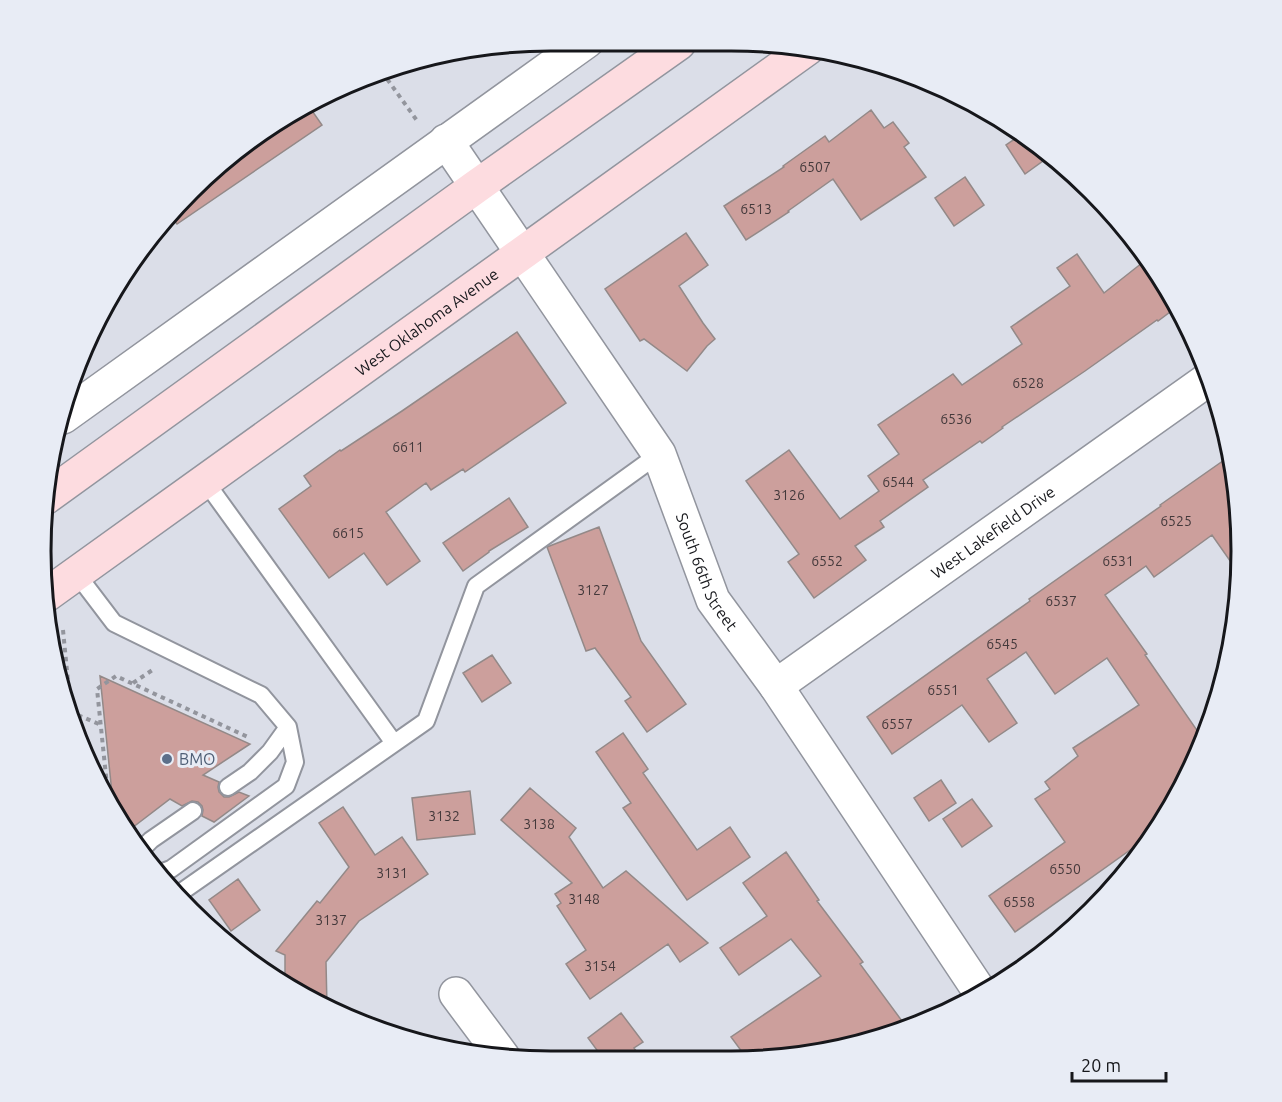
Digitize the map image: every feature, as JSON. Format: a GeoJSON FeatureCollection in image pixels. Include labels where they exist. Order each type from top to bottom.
{"type":"FeatureCollection","features":[{"type":"Feature","properties":{"kind":"main road"},"geometry":{"type":"LineString","coordinates":[[55,491],[668,51]]}},
{"type":"Feature","properties":{"kind":"main road","name":"West Oklahoma Avenue"},"geometry":{"type":"LineString","coordinates":[[52,587],[76,573],[798,55]]}},
{"type":"Feature","properties":{"kind":"street"},"geometry":{"type":"LineString","coordinates":[[71,411],[573,51]]}},
{"type":"Feature","properties":{"kind":"street","name":"South 66th Street"},"geometry":{"type":"LineString","coordinates":[[442,145],[477,186],[658,454],[713,600],[776,686],[976,986]]}},
{"type":"Feature","properties":{"kind":"street","name":"West Lakefield Drive"},"geometry":{"type":"LineString","coordinates":[[776,686],[1202,384]]}},
{"type":"Feature","properties":{"kind":"street"},"geometry":{"type":"LineString","coordinates":[[456,994],[496,1048]]}},
{"type":"Feature","properties":{"kind":"lane"},"geometry":{"type":"LineString","coordinates":[[184,890],[426,721],[476,586],[658,454]]}},
{"type":"Feature","properties":{"kind":"lane"},"geometry":{"type":"LineString","coordinates":[[205,480],[394,744]]}},
{"type":"Feature","properties":{"kind":"lane"},"geometry":{"type":"LineString","coordinates":[[76,573],[114,623],[261,695],[288,727],[295,762],[286,786],[167,871]]}},
{"type":"Feature","properties":{"kind":"lane"},"geometry":{"type":"LineString","coordinates":[[228,787],[250,772],[270,752],[288,727]]}},
{"type":"Feature","properties":{"kind":"lane"},"geometry":{"type":"LineString","coordinates":[[146,844],[193,811]]}},
{"type":"Feature","properties":{"kind":"path"},"geometry":{"type":"LineString","coordinates":[[388,79],[442,145]]}},
{"type":"Feature","properties":{"kind":"path"},"geometry":{"type":"LineString","coordinates":[[63,630],[68,679]]}},
{"type":"Feature","properties":{"kind":"path"},"geometry":{"type":"LineString","coordinates":[[106,778],[97,689],[116,676],[250,738],[270,752]]}},
{"type":"Feature","properties":{"kind":"path"},"geometry":{"type":"LineString","coordinates":[[79,716],[101,726]]}},
{"type":"Feature","properties":{"kind":"building"},"geometry":{"type":"Polygon","coordinates":[[[871,110],[884,128],[893,122],[909,143],[904,147],[926,177],[861,220],[833,179],[746,240],[724,206],[784,167],[825,136],[829,142],[871,110]]]}},
{"type":"Feature","properties":{"kind":"building"},"geometry":{"type":"Polygon","coordinates":[[[313,112],[322,125],[177,224],[175,221],[221,175],[273,135],[313,112]]]}},
{"type":"Feature","properties":{"kind":"building"},"geometry":{"type":"Polygon","coordinates":[[[1015,139],[1043,161],[1025,174],[1006,145],[1015,139]]]}},
{"type":"Feature","properties":{"kind":"building"},"geometry":{"type":"Polygon","coordinates":[[[965,177],[984,205],[954,226],[935,198],[965,177]]]}},
{"type":"Feature","properties":{"kind":"building"},"geometry":{"type":"Polygon","coordinates":[[[686,233],[708,265],[679,286],[715,339],[687,371],[644,339],[640,341],[605,289],[686,233]]]}},
{"type":"Feature","properties":{"kind":"building"},"geometry":{"type":"Polygon","coordinates":[[[1077,254],[1104,293],[1141,264],[1170,312],[982,443],[980,441],[923,480],[928,487],[880,521],[884,527],[855,546],[866,560],[814,598],[788,562],[799,554],[746,481],[789,450],[840,519],[879,491],[868,476],[899,454],[878,425],[953,374],[962,385],[1022,344],[1011,327],[1070,286],[1057,268],[1077,254]]]}},
{"type":"Feature","properties":{"kind":"building"},"geometry":{"type":"Polygon","coordinates":[[[517,332],[566,403],[465,472],[463,469],[431,490],[426,483],[386,512],[420,561],[387,585],[364,553],[329,578],[279,509],[311,486],[304,476],[517,332]]]}},
{"type":"Feature","properties":{"kind":"building"},"geometry":{"type":"Polygon","coordinates":[[[1222,461],[1230,518],[1231,562],[1212,535],[1154,577],[1146,566],[1105,595],[1197,731],[1164,801],[1133,848],[1015,932],[989,896],[1065,842],[1035,799],[1050,789],[1045,782],[1078,756],[1073,748],[1139,705],[1107,658],[1055,694],[1026,652],[987,679],[1017,723],[989,742],[962,705],[892,754],[867,717],[1222,461]]]}},
{"type":"Feature","properties":{"kind":"building"},"geometry":{"type":"Polygon","coordinates":[[[509,498],[528,527],[489,551],[463,571],[443,543],[509,498]]]}},
{"type":"Feature","properties":{"kind":"building"},"geometry":{"type":"Polygon","coordinates":[[[599,527],[641,641],[686,704],[647,732],[625,701],[631,697],[595,648],[586,651],[547,547],[599,527]]]}},
{"type":"Feature","properties":{"kind":"building"},"geometry":{"type":"Polygon","coordinates":[[[492,655],[511,683],[482,702],[463,673],[492,655]]]}},
{"type":"Feature","properties":{"kind":"building","name":"BMO"},"geometry":{"type":"Polygon","coordinates":[[[100,676],[250,744],[203,775],[219,782],[219,792],[224,797],[239,792],[249,796],[214,822],[202,816],[202,806],[198,802],[192,801],[182,806],[170,799],[134,827],[111,788],[100,676]]]}},
{"type":"Feature","properties":{"kind":"building"},"geometry":{"type":"Polygon","coordinates":[[[623,733],[648,769],[643,773],[697,850],[730,827],[750,857],[687,900],[623,808],[631,803],[596,752],[623,733]]]}},
{"type":"Feature","properties":{"kind":"building"},"geometry":{"type":"Polygon","coordinates":[[[941,780],[956,803],[929,821],[914,798],[941,780]]]}},
{"type":"Feature","properties":{"kind":"building"},"geometry":{"type":"Polygon","coordinates":[[[530,788],[576,828],[569,837],[603,888],[626,871],[708,943],[680,962],[668,944],[590,999],[566,964],[586,950],[557,906],[561,903],[555,894],[572,883],[501,820],[530,788]]]}},
{"type":"Feature","properties":{"kind":"building"},"geometry":{"type":"Polygon","coordinates":[[[470,791],[475,834],[417,840],[412,798],[470,791]]]}},
{"type":"Feature","properties":{"kind":"building"},"geometry":{"type":"Polygon","coordinates":[[[972,799],[992,826],[962,847],[943,819],[972,799]]]}},
{"type":"Feature","properties":{"kind":"building"},"geometry":{"type":"Polygon","coordinates":[[[343,807],[375,855],[402,837],[428,874],[359,921],[326,962],[327,997],[285,974],[285,955],[276,951],[317,901],[320,903],[349,867],[319,823],[343,807]]]}},
{"type":"Feature","properties":{"kind":"building"},"geometry":{"type":"Polygon","coordinates":[[[786,852],[819,900],[817,901],[863,962],[860,964],[902,1020],[829,1041],[796,1047],[741,1051],[731,1037],[821,976],[791,939],[739,975],[720,948],[767,916],[743,883],[786,852]]]}},
{"type":"Feature","properties":{"kind":"building"},"geometry":{"type":"Polygon","coordinates":[[[238,879],[260,910],[231,931],[209,900],[238,879]]]}},
{"type":"Feature","properties":{"kind":"building"},"geometry":{"type":"Polygon","coordinates":[[[621,1013],[643,1042],[634,1048],[636,1051],[598,1051],[588,1038],[621,1013]]]}},
{"type":"Feature","properties":{"kind":"place","name":"BMO"},"geometry":{"type":"Point","coordinates":[167,759]}}]}
